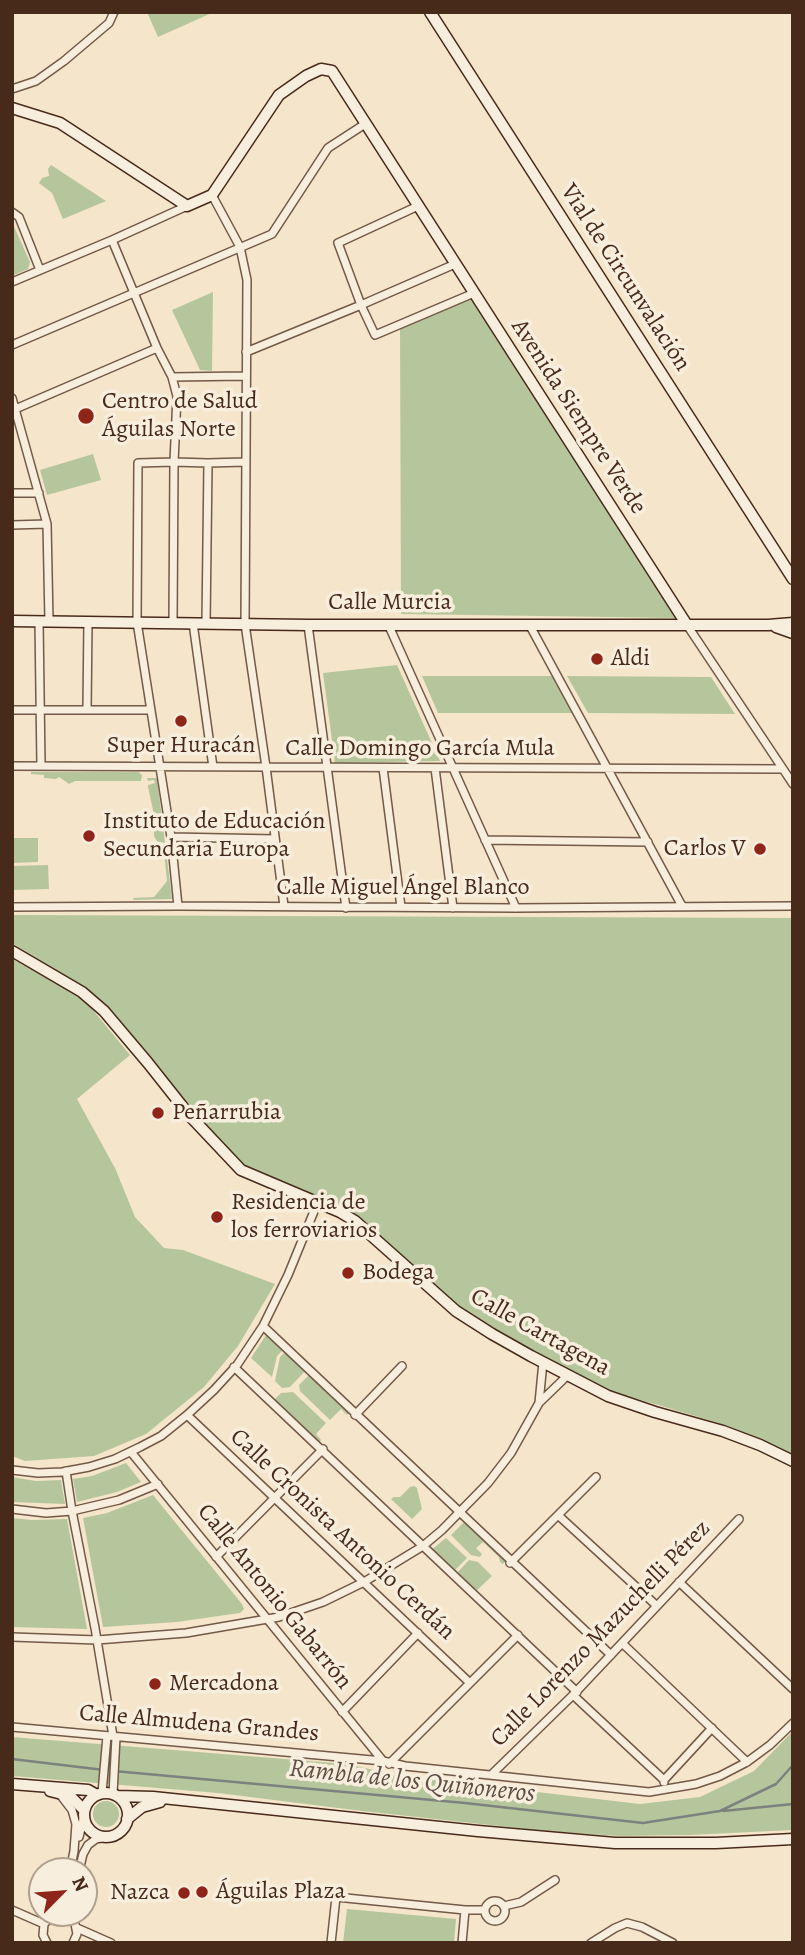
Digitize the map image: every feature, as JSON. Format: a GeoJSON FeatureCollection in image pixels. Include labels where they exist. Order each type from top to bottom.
{"type":"FeatureCollection","features":[{"type":"Feature","properties":{"kind":"main road","name":"Vial de Circunvalación"},"geometry":{"type":"LineString","coordinates":[[429,12],[791,573]]}},
{"type":"Feature","properties":{"kind":"main road","name":"Avenida Siempre Verde"},"geometry":{"type":"LineString","coordinates":[[212,195],[279,95],[321,69],[332,71],[687,625]]}},
{"type":"Feature","properties":{"kind":"main road"},"geometry":{"type":"LineString","coordinates":[[12,108],[60,123],[187,206],[212,195]]}},
{"type":"Feature","properties":{"kind":"main road","name":"Calle Murcia"},"geometry":{"type":"LineString","coordinates":[[12,621],[308,625],[793,623]]}},
{"type":"Feature","properties":{"kind":"main road","name":"Calle Murcia"},"geometry":{"type":"LineString","coordinates":[[768,625],[793,633]]}},
{"type":"Feature","properties":{"kind":"main road","name":"Calle Cartagena"},"geometry":{"type":"LineString","coordinates":[[12,951],[82,992],[99,1006],[190,1116],[241,1170],[355,1221],[456,1311],[492,1334],[608,1396],[723,1431],[793,1461]]}},
{"type":"Feature","properties":{"kind":"main road"},"geometry":{"type":"LineString","coordinates":[[15,1784],[615,1843],[716,1843],[793,1839]]}},
{"type":"Feature","properties":{"kind":"main road"},"geometry":{"type":"LineString","coordinates":[[15,1784],[69,1796],[84,1813],[86,1825],[99,1836],[105,1837],[118,1832],[127,1819],[126,1806],[107,1795],[90,1800],[84,1813]]}},
{"type":"Feature","properties":{"kind":"main road"},"geometry":{"type":"LineString","coordinates":[[127,1819],[142,1807],[170,1800]]}},
{"type":"Feature","properties":{"kind":"street"},"geometry":{"type":"LineString","coordinates":[[12,89],[36,81],[64,61],[109,23],[114,12]]}},
{"type":"Feature","properties":{"kind":"street"},"geometry":{"type":"LineString","coordinates":[[12,345],[272,234],[328,148],[365,124]]}},
{"type":"Feature","properties":{"kind":"street"},"geometry":{"type":"LineString","coordinates":[[212,195],[240,247],[247,280],[245,624],[284,906]]}},
{"type":"Feature","properties":{"kind":"street"},"geometry":{"type":"LineString","coordinates":[[12,282],[187,206]]}},
{"type":"Feature","properties":{"kind":"street"},"geometry":{"type":"LineString","coordinates":[[418,206],[338,243],[375,335],[474,293]]}},
{"type":"Feature","properties":{"kind":"street"},"geometry":{"type":"LineString","coordinates":[[12,212],[19,217],[40,270]]}},
{"type":"Feature","properties":{"kind":"street"},"geometry":{"type":"LineString","coordinates":[[111,240],[172,377],[177,396],[173,622]]}},
{"type":"Feature","properties":{"kind":"street"},"geometry":{"type":"LineString","coordinates":[[246,352],[455,264]]}},
{"type":"Feature","properties":{"kind":"street"},"geometry":{"type":"LineString","coordinates":[[14,409],[157,348]]}},
{"type":"Feature","properties":{"kind":"street"},"geometry":{"type":"LineString","coordinates":[[172,377],[245,376]]}},
{"type":"Feature","properties":{"kind":"street"},"geometry":{"type":"LineString","coordinates":[[12,398],[47,524],[40,711],[41,766]]}},
{"type":"Feature","properties":{"kind":"street"},"geometry":{"type":"LineString","coordinates":[[178,906],[138,622],[138,463],[245,462]]}},
{"type":"Feature","properties":{"kind":"street"},"geometry":{"type":"LineString","coordinates":[[206,623],[208,463]]}},
{"type":"Feature","properties":{"kind":"street"},"geometry":{"type":"LineString","coordinates":[[12,493],[39,494]]}},
{"type":"Feature","properties":{"kind":"street"},"geometry":{"type":"LineString","coordinates":[[12,525],[47,524]]}},
{"type":"Feature","properties":{"kind":"street"},"geometry":{"type":"LineString","coordinates":[[87,710],[88,621]]}},
{"type":"Feature","properties":{"kind":"street"},"geometry":{"type":"LineString","coordinates":[[193,623],[213,767]]}},
{"type":"Feature","properties":{"kind":"street"},"geometry":{"type":"LineString","coordinates":[[388,624],[516,908]]}},
{"type":"Feature","properties":{"kind":"street"},"geometry":{"type":"LineString","coordinates":[[529,624],[682,906]]}},
{"type":"Feature","properties":{"kind":"street"},"geometry":{"type":"LineString","coordinates":[[308,625],[346,908]]}},
{"type":"Feature","properties":{"kind":"street","name":"Avenida Siempre Verde"},"geometry":{"type":"LineString","coordinates":[[687,625],[793,784]]}},
{"type":"Feature","properties":{"kind":"street"},"geometry":{"type":"LineString","coordinates":[[12,710],[150,710]]}},
{"type":"Feature","properties":{"kind":"street","name":"Calle Domingo García Mula"},"geometry":{"type":"LineString","coordinates":[[12,766],[783,769]]}},
{"type":"Feature","properties":{"kind":"street"},"geometry":{"type":"LineString","coordinates":[[383,768],[401,907]]}},
{"type":"Feature","properties":{"kind":"street"},"geometry":{"type":"LineString","coordinates":[[435,768],[453,908]]}},
{"type":"Feature","properties":{"kind":"street"},"geometry":{"type":"LineString","coordinates":[[170,837],[275,839]]}},
{"type":"Feature","properties":{"kind":"street"},"geometry":{"type":"LineString","coordinates":[[485,840],[648,842]]}},
{"type":"Feature","properties":{"kind":"street","name":"Calle Miguel Ángel Blanco"},"geometry":{"type":"LineString","coordinates":[[12,907],[793,906]]}},
{"type":"Feature","properties":{"kind":"street"},"geometry":{"type":"LineString","coordinates":[[12,1469],[38,1473],[89,1467],[131,1452],[161,1436],[187,1415],[234,1367],[263,1326],[288,1275],[317,1203]]}},
{"type":"Feature","properties":{"kind":"street"},"geometry":{"type":"LineString","coordinates":[[263,1326],[611,1656]]}},
{"type":"Feature","properties":{"kind":"street"},"geometry":{"type":"LineString","coordinates":[[539,1404],[543,1362]]}},
{"type":"Feature","properties":{"kind":"street"},"geometry":{"type":"LineString","coordinates":[[355,1414],[402,1366]]}},
{"type":"Feature","properties":{"kind":"street"},"geometry":{"type":"LineString","coordinates":[[234,1367],[543,1660],[664,1780],[668,1790]]}},
{"type":"Feature","properties":{"kind":"street"},"geometry":{"type":"LineString","coordinates":[[12,1637],[97,1640],[186,1633],[268,1620],[323,1602],[363,1583],[423,1546],[460,1512],[503,1463],[539,1404],[568,1375]]}},
{"type":"Feature","properties":{"kind":"street","name":"Calle Cronista Antonio Cerdán"},"geometry":{"type":"LineString","coordinates":[[187,1415],[470,1683]]}},
{"type":"Feature","properties":{"kind":"street"},"geometry":{"type":"LineString","coordinates":[[216,1557],[322,1450]]}},
{"type":"Feature","properties":{"kind":"street","name":"Calle Antonio Gabarrón"},"geometry":{"type":"LineString","coordinates":[[131,1452],[386,1763]]}},
{"type":"Feature","properties":{"kind":"street"},"geometry":{"type":"LineString","coordinates":[[66,1471],[112,1736],[113,1774],[107,1795]]}},
{"type":"Feature","properties":{"kind":"street"},"geometry":{"type":"LineString","coordinates":[[511,1562],[596,1477]]}},
{"type":"Feature","properties":{"kind":"street"},"geometry":{"type":"LineString","coordinates":[[12,1509],[46,1513],[72,1511],[119,1500],[158,1484]]}},
{"type":"Feature","properties":{"kind":"street"},"geometry":{"type":"LineString","coordinates":[[559,1516],[657,1606]]}},
{"type":"Feature","properties":{"kind":"street","name":"Calle Lorenzo Mazuchelli Pérez"},"geometry":{"type":"LineString","coordinates":[[491,1775],[611,1656],[739,1519]]}},
{"type":"Feature","properties":{"kind":"street"},"geometry":{"type":"LineString","coordinates":[[679,1582],[793,1689]]}},
{"type":"Feature","properties":{"kind":"street"},"geometry":{"type":"LineString","coordinates":[[342,1712],[418,1633]]}},
{"type":"Feature","properties":{"kind":"street"},"geometry":{"type":"LineString","coordinates":[[386,1763],[518,1636]]}},
{"type":"Feature","properties":{"kind":"street"},"geometry":{"type":"LineString","coordinates":[[622,1643],[747,1762]]}},
{"type":"Feature","properties":{"kind":"street","name":"Calle Almudena Grandes"},"geometry":{"type":"LineString","coordinates":[[12,1727],[347,1757],[649,1792],[668,1790],[720,1776],[747,1762],[793,1723]]}},
{"type":"Feature","properties":{"kind":"street"},"geometry":{"type":"LineString","coordinates":[[664,1780],[712,1728]]}},
{"type":"Feature","properties":{"kind":"street"},"geometry":{"type":"LineString","coordinates":[[107,1795],[104,1773],[112,1736]]}},
{"type":"Feature","properties":{"kind":"street"},"geometry":{"type":"LineString","coordinates":[[58,1793],[75,1816],[73,1857]]}},
{"type":"Feature","properties":{"kind":"street"},"geometry":{"type":"LineString","coordinates":[[74,1851],[78,1847],[84,1813]]}},
{"type":"Feature","properties":{"kind":"street"},"geometry":{"type":"LineString","coordinates":[[82,1857],[88,1846],[96,1839],[105,1837]]}},
{"type":"Feature","properties":{"kind":"street"},"geometry":{"type":"LineString","coordinates":[[504,1906],[521,1902],[555,1880]]}},
{"type":"Feature","properties":{"kind":"street"},"geometry":{"type":"LineString","coordinates":[[331,1943],[336,1898],[485,1910]]}},
{"type":"Feature","properties":{"kind":"street"},"geometry":{"type":"LineString","coordinates":[[493,1901],[504,1906],[505,1913],[499,1921],[489,1919],[485,1910],[487,1904],[493,1901]]}},
{"type":"Feature","properties":{"kind":"street"},"geometry":{"type":"LineString","coordinates":[[462,1943],[465,1910]]}},
{"type":"Feature","properties":{"kind":"street"},"geometry":{"type":"LineString","coordinates":[[591,1943],[627,1923],[642,1927],[673,1943]]}},
{"type":"Feature","properties":{"kind":"street"},"geometry":{"type":"LineString","coordinates":[[77,1942],[77,1928],[111,1943]]}},
{"type":"Feature","properties":{"kind":"green space"},"geometry":{"type":"Polygon","coordinates":[[[147,12],[214,12],[158,37],[147,12]]]}},
{"type":"Feature","properties":{"kind":"green space"},"geometry":{"type":"Polygon","coordinates":[[[51,165],[106,201],[63,219],[52,193],[39,183],[42,178],[49,176],[48,169],[51,165]]]}},
{"type":"Feature","properties":{"kind":"green space"},"geometry":{"type":"Polygon","coordinates":[[[12,222],[30,262],[28,269],[12,276],[12,222]]]}},
{"type":"Feature","properties":{"kind":"green space"},"geometry":{"type":"Polygon","coordinates":[[[213,292],[212,371],[200,370],[172,310],[213,292]]]}},
{"type":"Feature","properties":{"kind":"green space"},"geometry":{"type":"Polygon","coordinates":[[[472,298],[676,618],[401,614],[400,328],[472,298]]]}},
{"type":"Feature","properties":{"kind":"green space"},"geometry":{"type":"Polygon","coordinates":[[[93,454],[101,480],[47,495],[40,470],[93,454]]]}},
{"type":"Feature","properties":{"kind":"green space"},"geometry":{"type":"Polygon","coordinates":[[[397,665],[440,761],[335,763],[323,673],[397,665]]]}},
{"type":"Feature","properties":{"kind":"green space"},"geometry":{"type":"Polygon","coordinates":[[[422,676],[553,676],[573,713],[438,713],[422,676]]]}},
{"type":"Feature","properties":{"kind":"green space"},"geometry":{"type":"Polygon","coordinates":[[[567,676],[711,677],[735,714],[588,713],[567,676]]]}},
{"type":"Feature","properties":{"kind":"green space"},"geometry":{"type":"Polygon","coordinates":[[[31,772],[139,772],[142,775],[141,781],[75,781],[69,784],[59,777],[44,778],[44,775],[31,772]]]}},
{"type":"Feature","properties":{"kind":"green space"},"geometry":{"type":"Polygon","coordinates":[[[147,778],[157,778],[172,899],[133,898],[154,897],[167,881],[163,842],[158,843],[154,836],[153,810],[148,787],[155,783],[147,778]]]}},
{"type":"Feature","properties":{"kind":"green space"},"geometry":{"type":"Polygon","coordinates":[[[12,838],[38,838],[38,862],[12,863],[12,838]]]}},
{"type":"Feature","properties":{"kind":"green space"},"geometry":{"type":"Polygon","coordinates":[[[48,865],[49,889],[12,890],[12,866],[48,865]]]}},
{"type":"Feature","properties":{"kind":"green space"},"geometry":{"type":"Polygon","coordinates":[[[12,915],[793,918],[793,1456],[729,1426],[614,1392],[498,1333],[463,1310],[372,1228],[341,1205],[259,1174],[238,1162],[217,1143],[109,1009],[87,989],[12,943],[12,915]]]}},
{"type":"Feature","properties":{"kind":"green space"},"geometry":{"type":"Polygon","coordinates":[[[12,959],[88,1004],[130,1055],[77,1099],[115,1168],[135,1217],[164,1248],[183,1250],[275,1284],[238,1346],[204,1387],[146,1434],[94,1456],[25,1461],[12,1456],[12,959]]]}},
{"type":"Feature","properties":{"kind":"green space"},"geometry":{"type":"Polygon","coordinates":[[[268,1332],[285,1348],[277,1356],[272,1377],[251,1358],[268,1332]]]}},
{"type":"Feature","properties":{"kind":"green space"},"geometry":{"type":"Polygon","coordinates":[[[287,1350],[307,1369],[290,1387],[282,1388],[275,1381],[280,1357],[287,1350]]]}},
{"type":"Feature","properties":{"kind":"green space"},"geometry":{"type":"Polygon","coordinates":[[[311,1373],[350,1411],[347,1415],[341,1409],[330,1420],[300,1391],[299,1385],[311,1373]]]}},
{"type":"Feature","properties":{"kind":"green space"},"geometry":{"type":"Polygon","coordinates":[[[293,1392],[326,1423],[316,1434],[321,1440],[318,1444],[272,1402],[281,1393],[293,1392]]]}},
{"type":"Feature","properties":{"kind":"green space"},"geometry":{"type":"Polygon","coordinates":[[[126,1463],[141,1482],[117,1492],[77,1502],[73,1479],[92,1476],[126,1463]]]}},
{"type":"Feature","properties":{"kind":"green space"},"geometry":{"type":"Polygon","coordinates":[[[12,1477],[36,1481],[61,1480],[65,1504],[12,1502],[12,1477]]]}},
{"type":"Feature","properties":{"kind":"green space"},"geometry":{"type":"Polygon","coordinates":[[[414,1486],[417,1488],[422,1509],[412,1519],[391,1499],[400,1497],[414,1486]]]}},
{"type":"Feature","properties":{"kind":"green space"},"geometry":{"type":"Polygon","coordinates":[[[153,1495],[242,1604],[244,1609],[240,1613],[177,1622],[103,1627],[83,1518],[107,1513],[153,1495]]]}},
{"type":"Feature","properties":{"kind":"green space"},"geometry":{"type":"Polygon","coordinates":[[[12,1518],[67,1519],[87,1629],[12,1627],[12,1518]]]}},
{"type":"Feature","properties":{"kind":"green space"},"geometry":{"type":"Polygon","coordinates":[[[466,1520],[507,1560],[503,1564],[483,1542],[476,1548],[482,1554],[480,1557],[471,1555],[451,1535],[466,1520]]]}},
{"type":"Feature","properties":{"kind":"green space"},"geometry":{"type":"Polygon","coordinates":[[[446,1538],[467,1558],[453,1572],[430,1551],[446,1538]]]}},
{"type":"Feature","properties":{"kind":"green space"},"geometry":{"type":"Polygon","coordinates":[[[469,1560],[478,1562],[492,1576],[474,1593],[455,1575],[469,1560]]]}},
{"type":"Feature","properties":{"kind":"green space"},"geometry":{"type":"Polygon","coordinates":[[[793,1731],[793,1830],[619,1836],[545,1831],[218,1793],[12,1776],[12,1737],[347,1764],[374,1770],[374,1773],[640,1804],[700,1797],[754,1771],[793,1731]]]}},
{"type":"Feature","properties":{"kind":"green space"},"geometry":{"type":"Polygon","coordinates":[[[106,1801],[115,1805],[119,1814],[115,1823],[106,1827],[97,1823],[93,1814],[97,1805],[106,1801]]]}},
{"type":"Feature","properties":{"kind":"green space"},"geometry":{"type":"Polygon","coordinates":[[[347,1909],[456,1919],[454,1943],[343,1943],[347,1909]]]}},
{"type":"Feature","properties":{"kind":"waterway","name":"Rambla de los Quiñoneros"},"geometry":{"type":"LineString","coordinates":[[12,1759],[104,1770]]}},
{"type":"Feature","properties":{"kind":"waterway","name":"Rambla de los Quiñoneros"},"geometry":{"type":"LineString","coordinates":[[114,1771],[465,1803],[643,1823],[720,1811],[776,1784],[793,1765]]}},
{"type":"Feature","properties":{"kind":"waterway"},"geometry":{"type":"LineString","coordinates":[[723,1811],[793,1804]]}},
{"type":"Feature","properties":{"kind":"place","name":"Centro de Salud Águilas Norte"},"geometry":{"type":"Point","coordinates":[86,416]}},
{"type":"Feature","properties":{"kind":"place","name":"Aldi"},"geometry":{"type":"Point","coordinates":[597,659]}},
{"type":"Feature","properties":{"kind":"place","name":"Super Huracán"},"geometry":{"type":"Point","coordinates":[181,721]}},
{"type":"Feature","properties":{"kind":"place","name":"Instituto de Educación Secundaria Europa"},"geometry":{"type":"Point","coordinates":[89,836]}},
{"type":"Feature","properties":{"kind":"place","name":"Carlos V"},"geometry":{"type":"Point","coordinates":[760,849]}},
{"type":"Feature","properties":{"kind":"place","name":"Peñarrubia"},"geometry":{"type":"Point","coordinates":[158,1113]}},
{"type":"Feature","properties":{"kind":"place","name":"Residencia de los ferroviarios"},"geometry":{"type":"Point","coordinates":[217,1217]}},
{"type":"Feature","properties":{"kind":"place","name":"Bodega"},"geometry":{"type":"Point","coordinates":[348,1273]}},
{"type":"Feature","properties":{"kind":"place","name":"Mercadona"},"geometry":{"type":"Point","coordinates":[155,1684]}},
{"type":"Feature","properties":{"kind":"place","name":"Águilas Plaza"},"geometry":{"type":"Point","coordinates":[202,1892]}},
{"type":"Feature","properties":{"kind":"place","name":"Nazca"},"geometry":{"type":"Point","coordinates":[184,1893]}}]}
